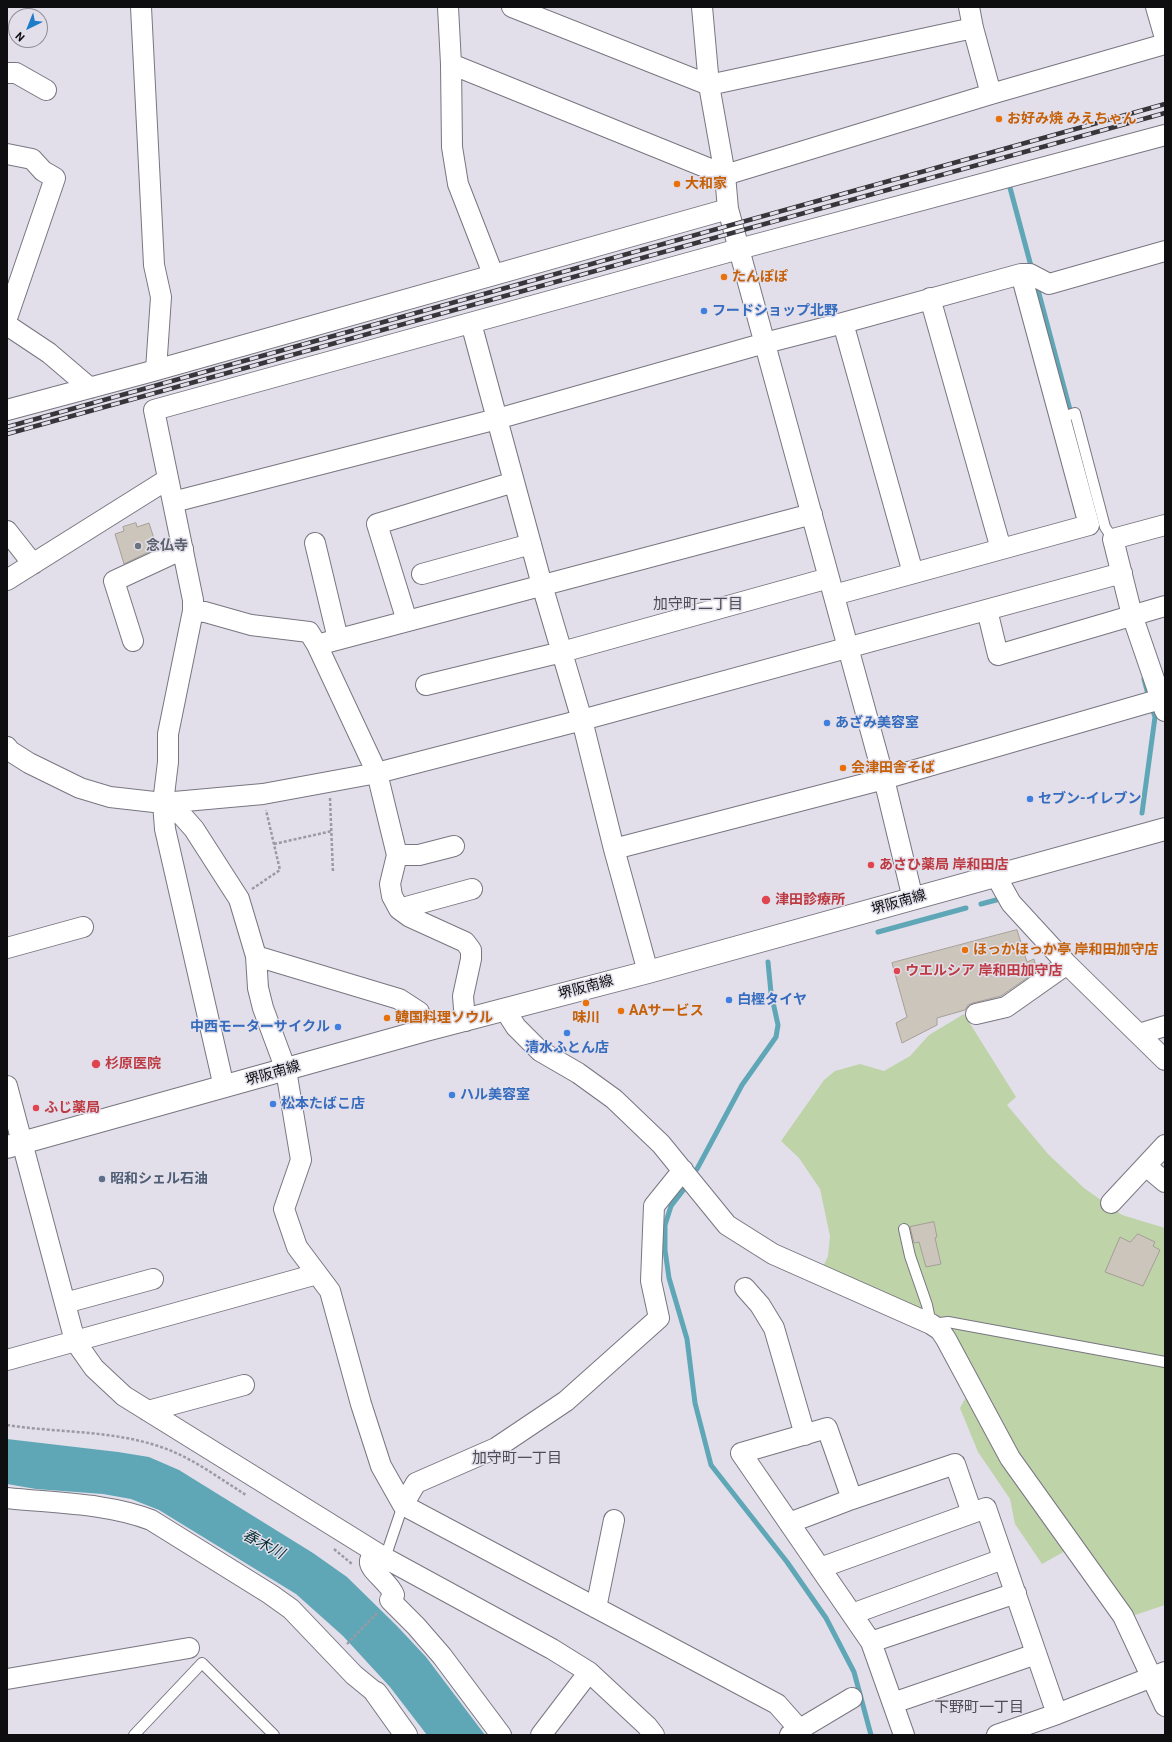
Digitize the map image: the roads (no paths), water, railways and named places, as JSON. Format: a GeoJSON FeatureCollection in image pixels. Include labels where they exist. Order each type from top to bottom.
{"type":"FeatureCollection","features":[{"type":"Feature","properties":{"kind":"main road","name":"堺阪南線"},"geometry":{"type":"LineString","coordinates":[[15,1145],[426,1030],[648,972],[1165,829]]}},
{"type":"Feature","properties":{"kind":"main road"},"geometry":{"type":"LineString","coordinates":[[376,1693],[406,1735]]}},
{"type":"Feature","properties":{"kind":"street"},"geometry":{"type":"LineString","coordinates":[[140,7],[154,265],[161,297],[156,370]]}},
{"type":"Feature","properties":{"kind":"street"},"geometry":{"type":"LineString","coordinates":[[448,7],[451,64],[452,146],[458,184],[493,274]]}},
{"type":"Feature","properties":{"kind":"street"},"geometry":{"type":"LineString","coordinates":[[512,7],[709,85],[973,28]]}},
{"type":"Feature","properties":{"kind":"street"},"geometry":{"type":"LineString","coordinates":[[702,7],[709,85],[725,175],[728,209],[884,779],[913,899]]}},
{"type":"Feature","properties":{"kind":"street"},"geometry":{"type":"LineString","coordinates":[[969,7],[973,28],[991,94]]}},
{"type":"Feature","properties":{"kind":"street"},"geometry":{"type":"LineString","coordinates":[[1156,7],[1165,38]]}},
{"type":"Feature","properties":{"kind":"street"},"geometry":{"type":"LineString","coordinates":[[451,64],[725,175],[991,94],[1165,44]]}},
{"type":"Feature","properties":{"kind":"street"},"geometry":{"type":"LineString","coordinates":[[7,73],[16,73],[46,90]]}},
{"type":"Feature","properties":{"kind":"street"},"geometry":{"type":"LineString","coordinates":[[224,1087],[165,829],[168,734],[193,600],[154,410],[739,249],[1165,135]]}},
{"type":"Feature","properties":{"kind":"street"},"geometry":{"type":"LineString","coordinates":[[7,154],[32,159],[43,171],[55,178],[7,318]]}},
{"type":"Feature","properties":{"kind":"street"},"geometry":{"type":"LineString","coordinates":[[7,410],[156,370],[728,209]]}},
{"type":"Feature","properties":{"kind":"street"},"geometry":{"type":"LineString","coordinates":[[173,502],[497,418],[765,343],[844,323],[1021,274],[1030,274],[1049,284],[1165,251]]}},
{"type":"Feature","properties":{"kind":"street"},"geometry":{"type":"LineString","coordinates":[[426,685],[831,586],[913,573],[1088,525],[1021,274]]}},
{"type":"Feature","properties":{"kind":"street"},"geometry":{"type":"LineString","coordinates":[[930,298],[1002,549]]}},
{"type":"Feature","properties":{"kind":"street"},"geometry":{"type":"LineString","coordinates":[[471,323],[542,585],[582,720],[614,849],[648,972]]}},
{"type":"Feature","properties":{"kind":"street"},"geometry":{"type":"LineString","coordinates":[[844,323],[913,573]]}},
{"type":"Feature","properties":{"kind":"street"},"geometry":{"type":"LineString","coordinates":[[7,325],[49,353],[90,388]]}},
{"type":"Feature","properties":{"kind":"street"},"geometry":{"type":"LineString","coordinates":[[7,580],[168,479]]}},
{"type":"Feature","properties":{"kind":"street"},"geometry":{"type":"LineString","coordinates":[[407,621],[377,524],[514,482]]}},
{"type":"Feature","properties":{"kind":"street"},"geometry":{"type":"LineString","coordinates":[[317,644],[812,514]]}},
{"type":"Feature","properties":{"kind":"street"},"geometry":{"type":"LineString","coordinates":[[614,849],[1163,705],[1132,615],[1113,539],[1165,525]]}},
{"type":"Feature","properties":{"kind":"street"},"geometry":{"type":"LineString","coordinates":[[7,531],[32,564]]}},
{"type":"Feature","properties":{"kind":"street"},"geometry":{"type":"LineString","coordinates":[[315,543],[338,639]]}},
{"type":"Feature","properties":{"kind":"street"},"geometry":{"type":"LineString","coordinates":[[422,574],[531,544]]}},
{"type":"Feature","properties":{"kind":"street"},"geometry":{"type":"LineString","coordinates":[[133,641],[114,581],[183,549]]}},
{"type":"Feature","properties":{"kind":"street"},"geometry":{"type":"LineString","coordinates":[[7,747],[10,752],[29,763],[80,788],[110,797],[166,802],[262,794],[377,773],[582,720],[1122,573]]}},
{"type":"Feature","properties":{"kind":"street"},"geometry":{"type":"LineString","coordinates":[[987,610],[998,655],[1165,606]]}},
{"type":"Feature","properties":{"kind":"street"},"geometry":{"type":"LineString","coordinates":[[192,611],[205,612],[251,625],[308,632],[317,644],[377,773],[397,854],[390,884],[392,896],[399,909],[410,918],[466,942],[471,950],[471,959],[463,996],[465,1021]]}},
{"type":"Feature","properties":{"kind":"street"},"geometry":{"type":"LineString","coordinates":[[166,802],[194,829],[239,899],[256,956],[258,988],[261,1002],[286,1070],[301,1160],[284,1209],[297,1247],[330,1291],[361,1404],[381,1466],[403,1505],[777,1704],[797,1733],[852,1698]]}},
{"type":"Feature","properties":{"kind":"street"},"geometry":{"type":"LineString","coordinates":[[397,854],[419,855],[445,844]]}},
{"type":"Feature","properties":{"kind":"street"},"geometry":{"type":"LineString","coordinates":[[996,876],[1011,903],[1067,964],[1165,1060]]}},
{"type":"Feature","properties":{"kind":"street"},"geometry":{"type":"LineString","coordinates":[[399,909],[472,888]]}},
{"type":"Feature","properties":{"kind":"street"},"geometry":{"type":"LineString","coordinates":[[7,948],[82,927]]}},
{"type":"Feature","properties":{"kind":"street"},"geometry":{"type":"LineString","coordinates":[[256,956],[399,999],[419,1012],[426,1030]]}},
{"type":"Feature","properties":{"kind":"street"},"geometry":{"type":"LineString","coordinates":[[976,1014],[1006,1007],[1067,964]]}},
{"type":"Feature","properties":{"kind":"street"},"geometry":{"type":"LineString","coordinates":[[505,1010],[516,1027],[540,1051],[578,1073],[614,1099],[661,1144],[683,1170],[708,1204],[727,1225],[766,1250],[931,1324],[940,1330],[946,1338],[1010,1458],[1123,1616],[1158,1674],[1165,1706]]}},
{"type":"Feature","properties":{"kind":"street"},"geometry":{"type":"LineString","coordinates":[[1139,1034],[1165,1026]]}},
{"type":"Feature","properties":{"kind":"street"},"geometry":{"type":"LineString","coordinates":[[7,1086],[15,1145],[65,1303],[75,1342],[94,1368],[124,1396],[379,1555],[552,1649],[589,1672],[647,1726],[654,1735]]}},
{"type":"Feature","properties":{"kind":"street"},"geometry":{"type":"LineString","coordinates":[[1111,1203],[1165,1145]]}},
{"type":"Feature","properties":{"kind":"street"},"geometry":{"type":"LineString","coordinates":[[1146,1166],[1165,1182]]}},
{"type":"Feature","properties":{"kind":"street"},"geometry":{"type":"LineString","coordinates":[[403,1505],[416,1484],[496,1448],[566,1400],[659,1318],[651,1281],[654,1206],[683,1170]]}},
{"type":"Feature","properties":{"kind":"street"},"geometry":{"type":"LineString","coordinates":[[7,1360],[317,1274]]}},
{"type":"Feature","properties":{"kind":"street"},"geometry":{"type":"LineString","coordinates":[[65,1303],[152,1279]]}},
{"type":"Feature","properties":{"kind":"street"},"geometry":{"type":"LineString","coordinates":[[745,1288],[760,1305],[774,1328],[805,1435]]}},
{"type":"Feature","properties":{"kind":"street"},"geometry":{"type":"LineString","coordinates":[[148,1411],[244,1385]]}},
{"type":"Feature","properties":{"kind":"street"},"geometry":{"type":"LineString","coordinates":[[852,1499],[827,1428],[741,1453],[871,1642],[904,1735]]}},
{"type":"Feature","properties":{"kind":"street"},"geometry":{"type":"LineString","coordinates":[[789,1523],[852,1499],[955,1464],[972,1513]]}},
{"type":"Feature","properties":{"kind":"street"},"geometry":{"type":"LineString","coordinates":[[7,1498],[114,1509],[132,1513],[151,1520],[270,1594],[291,1610],[354,1675],[376,1693]]}},
{"type":"Feature","properties":{"kind":"street"},"geometry":{"type":"LineString","coordinates":[[820,1568],[986,1508],[1058,1714]]}},
{"type":"Feature","properties":{"kind":"street"},"geometry":{"type":"LineString","coordinates":[[596,1608],[614,1520]]}},
{"type":"Feature","properties":{"kind":"street"},"geometry":{"type":"LineString","coordinates":[[379,1555],[369,1561],[370,1567],[391,1588],[394,1595],[390,1600],[416,1626],[442,1656],[501,1735]]}},
{"type":"Feature","properties":{"kind":"street"},"geometry":{"type":"LineString","coordinates":[[852,1614],[1004,1559]]}},
{"type":"Feature","properties":{"kind":"street"},"geometry":{"type":"LineString","coordinates":[[871,1642],[1016,1593]]}},
{"type":"Feature","properties":{"kind":"street"},"geometry":{"type":"LineString","coordinates":[[7,1679],[188,1648]]}},
{"type":"Feature","properties":{"kind":"street"},"geometry":{"type":"LineString","coordinates":[[893,1703],[1036,1654]]}},
{"type":"Feature","properties":{"kind":"street"},"geometry":{"type":"LineString","coordinates":[[541,1735],[589,1672]]}},
{"type":"Feature","properties":{"kind":"street"},"geometry":{"type":"LineString","coordinates":[[996,1735],[1058,1714],[1158,1674]]}},
{"type":"Feature","properties":{"kind":"lane"},"geometry":{"type":"LineString","coordinates":[[1060,418],[1075,413],[1105,526],[1113,539]]}},
{"type":"Feature","properties":{"kind":"lane"},"geometry":{"type":"LineString","coordinates":[[904,1229],[910,1256],[927,1305],[931,1324],[948,1322],[1165,1362]]}},
{"type":"Feature","properties":{"kind":"lane"},"geometry":{"type":"LineString","coordinates":[[379,1555],[403,1505]]}},
{"type":"Feature","properties":{"kind":"lane"},"geometry":{"type":"LineString","coordinates":[[134,1735],[202,1663],[274,1735]]}},
{"type":"Feature","properties":{"kind":"water","name":"春木川"},"geometry":{"type":"Polygon","coordinates":[[[7,1439],[149,1457],[179,1470],[313,1553],[347,1577],[426,1657],[485,1735],[427,1735],[390,1687],[343,1636],[296,1594],[159,1510],[131,1499],[103,1494],[36,1489],[7,1484],[7,1439]]]}},
{"type":"Feature","properties":{"kind":"waterway"},"geometry":{"type":"LineString","coordinates":[[1009,184],[1031,266]]}},
{"type":"Feature","properties":{"kind":"waterway"},"geometry":{"type":"LineString","coordinates":[[1038,290],[1070,410]]}},
{"type":"Feature","properties":{"kind":"waterway"},"geometry":{"type":"LineString","coordinates":[[1144,679],[1149,698]]}},
{"type":"Feature","properties":{"kind":"waterway"},"geometry":{"type":"LineString","coordinates":[[1142,813],[1155,717],[1152,708]]}},
{"type":"Feature","properties":{"kind":"waterway"},"geometry":{"type":"LineString","coordinates":[[981,904],[1000,899]]}},
{"type":"Feature","properties":{"kind":"waterway"},"geometry":{"type":"LineString","coordinates":[[878,932],[966,908]]}},
{"type":"Feature","properties":{"kind":"waterway"},"geometry":{"type":"LineString","coordinates":[[697,1169],[742,1085],[776,1037],[778,1025],[771,993],[768,962]]}},
{"type":"Feature","properties":{"kind":"waterway"},"geometry":{"type":"LineString","coordinates":[[688,1184],[671,1206],[665,1225],[665,1250],[669,1278],[687,1339],[695,1403],[711,1465],[787,1562],[826,1618],[854,1672],[871,1735]]}},
{"type":"Feature","properties":{"kind":"railway"},"geometry":{"type":"LineString","coordinates":[[7,427],[1165,104]]}},
{"type":"Feature","properties":{"kind":"railway"},"geometry":{"type":"LineString","coordinates":[[7,434],[1165,113]]}},
{"type":"Feature","properties":{"kind":"place","name":"お好み焼 みえちゃん"},"geometry":{"type":"Point","coordinates":[999,119]}},
{"type":"Feature","properties":{"kind":"place","name":"大和家"},"geometry":{"type":"Point","coordinates":[677,184]}},
{"type":"Feature","properties":{"kind":"place","name":"たんぽぽ"},"geometry":{"type":"Point","coordinates":[724,277]}},
{"type":"Feature","properties":{"kind":"place","name":"フードショップ北野"},"geometry":{"type":"Point","coordinates":[704,311]}},
{"type":"Feature","properties":{"kind":"place","name":"念仏寺"},"geometry":{"type":"Point","coordinates":[138,546]}},
{"type":"Feature","properties":{"kind":"place","name":"あざみ美容室"},"geometry":{"type":"Point","coordinates":[827,723]}},
{"type":"Feature","properties":{"kind":"place","name":"会津田舎そば"},"geometry":{"type":"Point","coordinates":[843,768]}},
{"type":"Feature","properties":{"kind":"place","name":"セブン-イレブン"},"geometry":{"type":"Point","coordinates":[1030,799]}},
{"type":"Feature","properties":{"kind":"place","name":"あさひ薬局 岸和田店"},"geometry":{"type":"Point","coordinates":[871,865]}},
{"type":"Feature","properties":{"kind":"place","name":"津田診療所"},"geometry":{"type":"Point","coordinates":[766,900]}},
{"type":"Feature","properties":{"kind":"place","name":"ほっかほっか亭 岸和田加守店"},"geometry":{"type":"Point","coordinates":[965,950]}},
{"type":"Feature","properties":{"kind":"place","name":"ウエルシア 岸和田加守店"},"geometry":{"type":"Point","coordinates":[897,971]}},
{"type":"Feature","properties":{"kind":"place","name":"白樫タイヤ"},"geometry":{"type":"Point","coordinates":[729,1000]}},
{"type":"Feature","properties":{"kind":"place","name":"味川"},"geometry":{"type":"Point","coordinates":[586,1003]}},
{"type":"Feature","properties":{"kind":"place","name":"AAサービス"},"geometry":{"type":"Point","coordinates":[621,1011]}},
{"type":"Feature","properties":{"kind":"place","name":"韓国料理ソウル"},"geometry":{"type":"Point","coordinates":[387,1018]}},
{"type":"Feature","properties":{"kind":"place","name":"中西モーターサイクル"},"geometry":{"type":"Point","coordinates":[338,1027]}},
{"type":"Feature","properties":{"kind":"place","name":"清水ふとん店"},"geometry":{"type":"Point","coordinates":[567,1033]}},
{"type":"Feature","properties":{"kind":"place","name":"杉原医院"},"geometry":{"type":"Point","coordinates":[96,1064]}},
{"type":"Feature","properties":{"kind":"place","name":"ハル美容室"},"geometry":{"type":"Point","coordinates":[452,1095]}},
{"type":"Feature","properties":{"kind":"place","name":"松本たばこ店"},"geometry":{"type":"Point","coordinates":[273,1104]}},
{"type":"Feature","properties":{"kind":"place","name":"ふじ薬局"},"geometry":{"type":"Point","coordinates":[36,1108]}},
{"type":"Feature","properties":{"kind":"place","name":"昭和シェル石油"},"geometry":{"type":"Point","coordinates":[102,1179]}},
{"type":"Feature","properties":{"kind":"district","name":"加守町二丁目"},"geometry":{"type":"Point","coordinates":[698,605]}},
{"type":"Feature","properties":{"kind":"district","name":"加守町一丁目"},"geometry":{"type":"Point","coordinates":[517,1459]}},
{"type":"Feature","properties":{"kind":"district","name":"下野町一丁目"},"geometry":{"type":"Point","coordinates":[979,1708]}}]}
